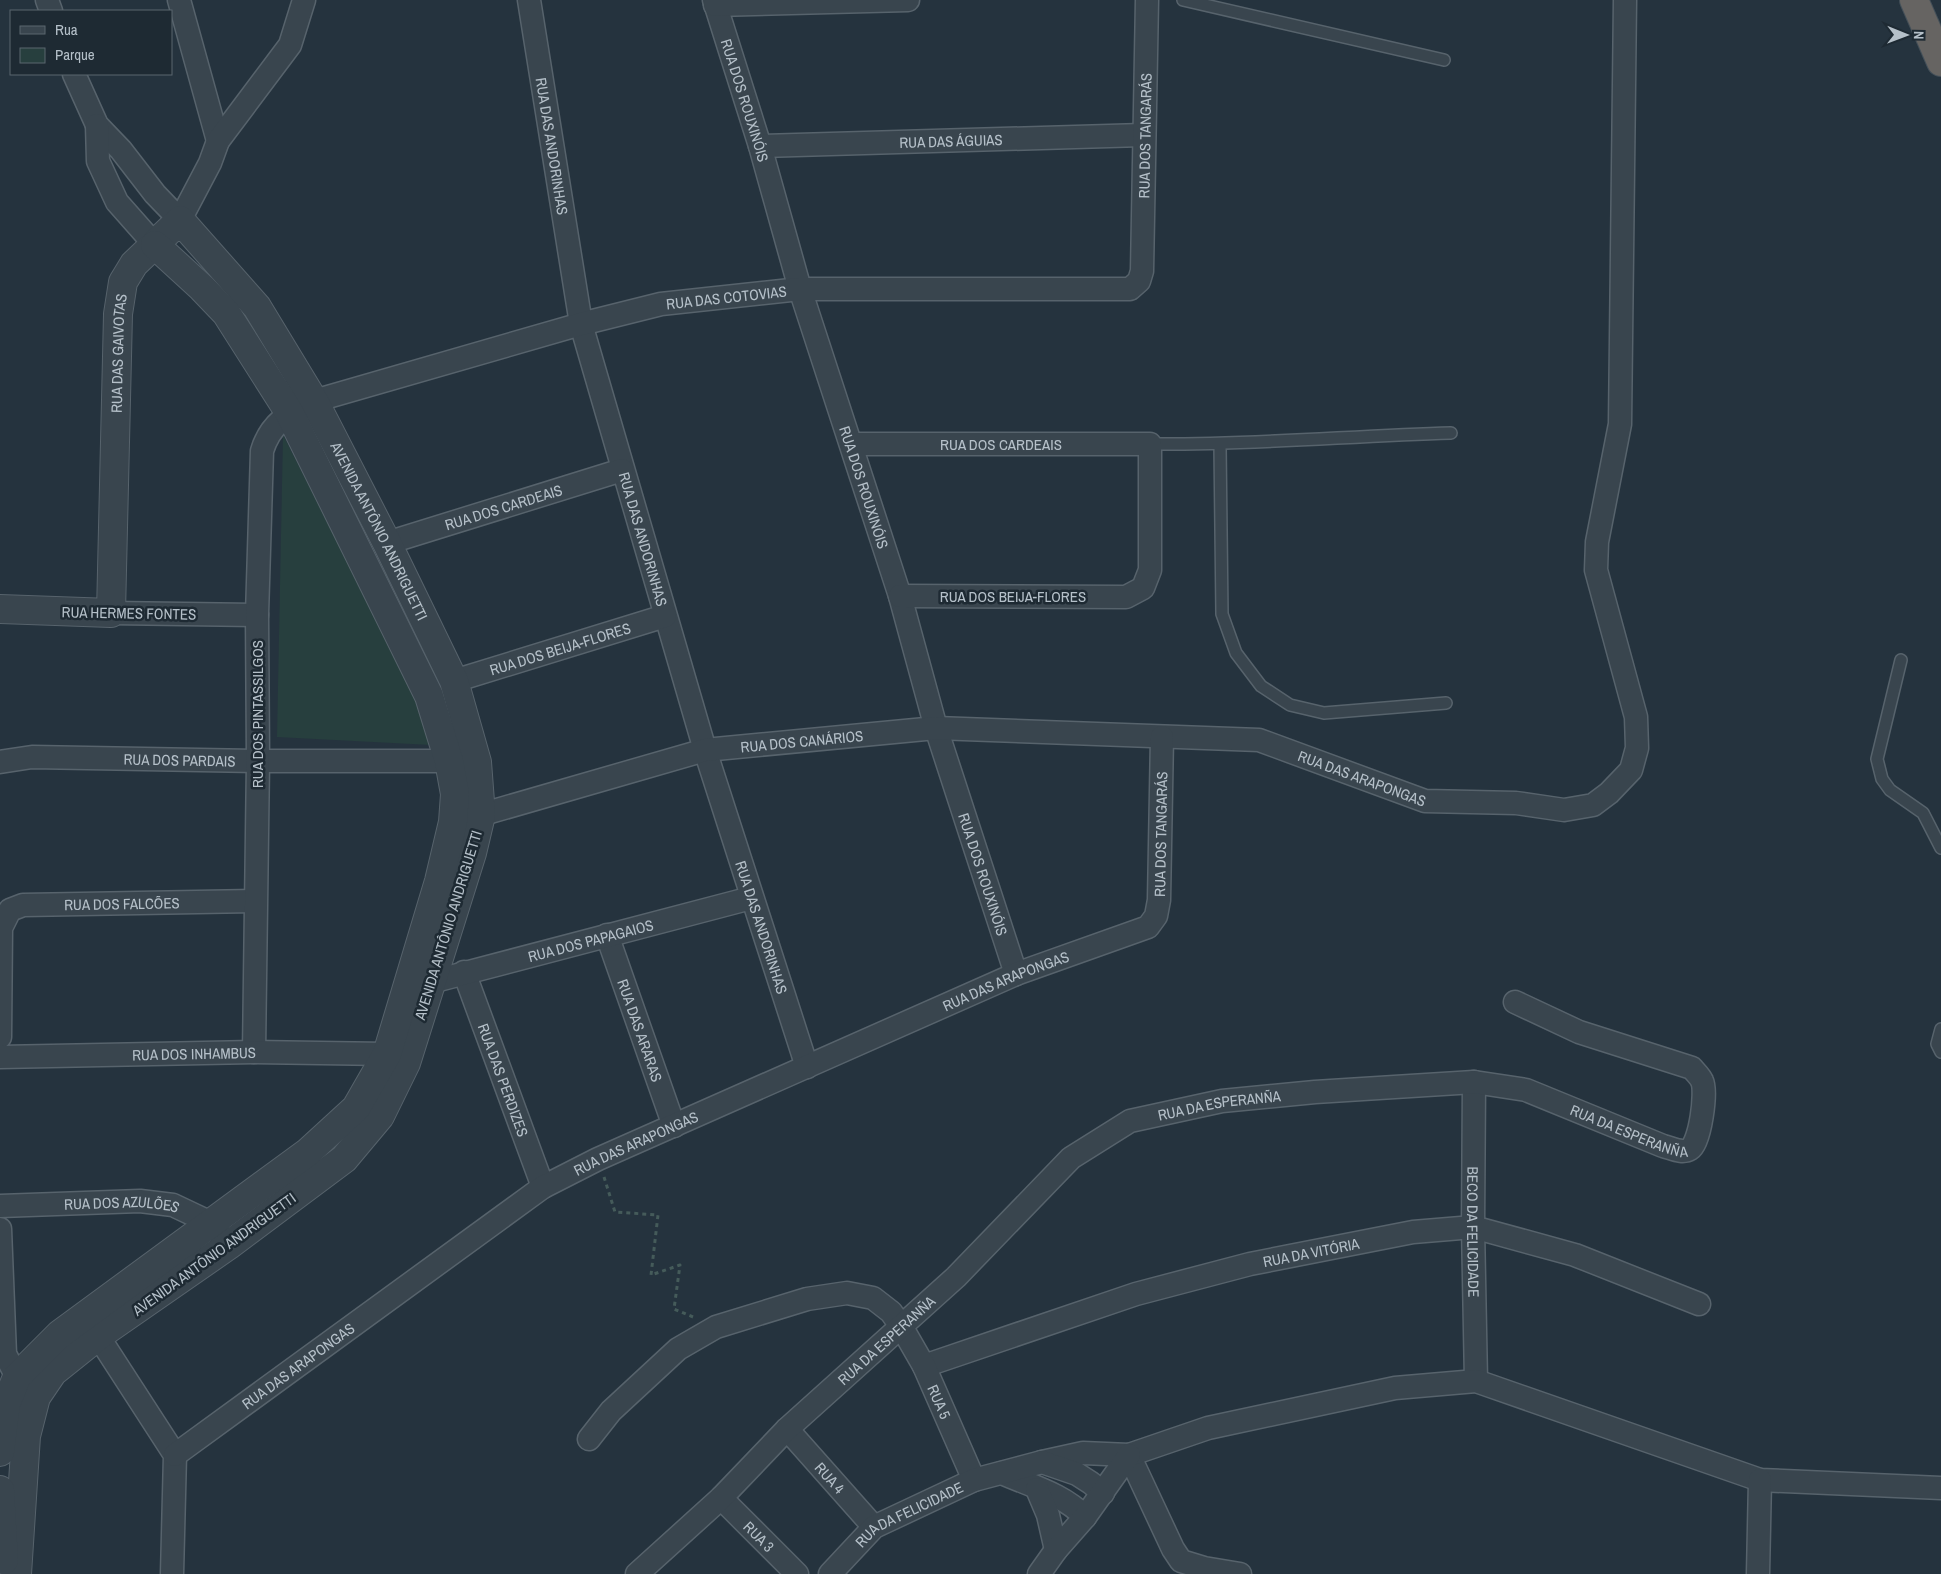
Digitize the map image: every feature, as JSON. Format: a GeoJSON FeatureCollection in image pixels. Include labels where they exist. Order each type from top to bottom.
{"type":"FeatureCollection","features":[{"type":"Feature","properties":{"kind":"highway"},"geometry":{"type":"LineString","coordinates":[[1914,0],[1941,62]]}},
{"type":"Feature","properties":{"kind":"street"},"geometry":{"type":"LineString","coordinates":[[179,0],[218,141]]}},
{"type":"Feature","properties":{"kind":"street","name":"RUA DAS GAIVOTAS"},"geometry":{"type":"LineString","coordinates":[[111,614],[118,314],[124,282],[134,264],[180,220],[210,163],[218,141],[290,45],[304,0]]}},
{"type":"Feature","properties":{"kind":"street","name":"RUA DAS ANDORINHAS"},"geometry":{"type":"LineString","coordinates":[[529,0],[581,324],[705,750],[751,898],[807,1067]]}},
{"type":"Feature","properties":{"kind":"street"},"geometry":{"type":"LineString","coordinates":[[715,2],[908,0]]}},
{"type":"Feature","properties":{"kind":"street","name":"RUA DOS TANGARÁS"},"geometry":{"type":"LineString","coordinates":[[1142,271],[1143,135],[1147,0]]}},
{"type":"Feature","properties":{"kind":"street","name":"RUA DAS ARAPONGAS"},"geometry":{"type":"LineString","coordinates":[[1162,737],[1259,740],[1425,801],[1516,803],[1564,810],[1593,805],[1609,793],[1631,770],[1637,748],[1636,717],[1596,570],[1597,542],[1620,424],[1625,0]]}},
{"type":"Feature","properties":{"kind":"street","name":"RUA DOS ROUXINÓIS"},"geometry":{"type":"LineString","coordinates":[[715,2],[760,146],[800,289],[900,596],[936,728],[1016,974]]}},
{"type":"Feature","properties":{"kind":"street","name":"AVENIDA ANTÔNIO ANDRIGUETTI"},"geometry":{"type":"LineString","coordinates":[[0,1452],[6,1404],[17,1377],[60,1334],[308,1152],[356,1108],[387,1054],[439,881],[453,822],[454,794],[448,761],[426,689],[257,307],[155,194],[121,150],[97,125],[74,75]]}},
{"type":"Feature","properties":{"kind":"street","name":"AVENIDA ANTÔNIO ANDRIGUETTI"},"geometry":{"type":"LineString","coordinates":[[17,1574],[26,1436],[36,1397],[53,1372],[98,1336],[229,1246],[344,1159],[380,1116],[406,1063],[472,853],[481,815],[477,762],[454,681],[387,543],[302,406],[226,313],[202,288],[154,245],[117,202],[98,161],[97,125]]}},
{"type":"Feature","properties":{"kind":"street","name":"RUA DAS ÁGUIAS"},"geometry":{"type":"LineString","coordinates":[[760,146],[1143,135]]}},
{"type":"Feature","properties":{"kind":"street","name":"RUA DAS COTOVIAS"},"geometry":{"type":"LineString","coordinates":[[302,406],[581,324],[662,304],[800,289],[1130,289],[1139,281],[1142,271]]}},
{"type":"Feature","properties":{"kind":"street","name":"RUA DOS PINTASSILGOS"},"geometry":{"type":"LineString","coordinates":[[254,1052],[258,761],[257,615],[262,451],[270,431],[302,406]]}},
{"type":"Feature","properties":{"kind":"street","name":"RUA DOS CARDEAIS"},"geometry":{"type":"LineString","coordinates":[[852,444],[1150,444]]}},
{"type":"Feature","properties":{"kind":"street","name":"RUA DOS BEIJA-FLORES"},"geometry":{"type":"LineString","coordinates":[[900,596],[1126,597],[1143,588],[1150,570],[1150,444]]}},
{"type":"Feature","properties":{"kind":"street","name":"RUA DOS CARDEAIS"},"geometry":{"type":"LineString","coordinates":[[387,543],[622,470]]}},
{"type":"Feature","properties":{"kind":"street","name":"RUA HERMES FONTES"},"geometry":{"type":"LineString","coordinates":[[0,609],[111,614],[257,615]]}},
{"type":"Feature","properties":{"kind":"street","name":"RUA DOS BEIJA-FLORES"},"geometry":{"type":"LineString","coordinates":[[454,681],[665,616]]}},
{"type":"Feature","properties":{"kind":"street","name":"RUA DOS CANÁRIOS"},"geometry":{"type":"LineString","coordinates":[[453,822],[705,750],[936,728],[1162,737]]}},
{"type":"Feature","properties":{"kind":"street","name":"RUA DOS TANGARÁS"},"geometry":{"type":"LineString","coordinates":[[1148,927],[1156,916],[1159,900],[1162,737]]}},
{"type":"Feature","properties":{"kind":"street","name":"RUA DOS PARDAIS"},"geometry":{"type":"LineString","coordinates":[[0,762],[32,756],[258,761],[448,761]]}},
{"type":"Feature","properties":{"kind":"street","name":"RUA DOS PAPAGAIOS"},"geometry":{"type":"LineString","coordinates":[[431,982],[751,898]]}},
{"type":"Feature","properties":{"kind":"street","name":"RUA DOS FALCÕES"},"geometry":{"type":"LineString","coordinates":[[0,1037],[1,928],[10,910],[24,905],[255,901]]}},
{"type":"Feature","properties":{"kind":"street","name":"RUA DAS ARAPONGAS"},"geometry":{"type":"LineString","coordinates":[[175,1455],[543,1187],[598,1159],[1016,974],[1148,927]]}},
{"type":"Feature","properties":{"kind":"street","name":"RUA DAS ARARAS"},"geometry":{"type":"LineString","coordinates":[[607,935],[674,1126]]}},
{"type":"Feature","properties":{"kind":"street","name":"RUA DAS PERDIZES"},"geometry":{"type":"LineString","coordinates":[[464,972],[543,1187]]}},
{"type":"Feature","properties":{"kind":"street","name":"RUA DA ESPERANÑA"},"geometry":{"type":"LineString","coordinates":[[638,1574],[721,1498],[787,1429],[956,1277],[1071,1158],[1130,1121],[1222,1101],[1315,1092],[1474,1082],[1526,1090],[1683,1152],[1692,1148],[1697,1140],[1704,1100],[1702,1081],[1692,1068],[1579,1032],[1515,1002]]}},
{"type":"Feature","properties":{"kind":"street","name":"RUA DOS INHAMBUS"},"geometry":{"type":"LineString","coordinates":[[0,1057],[254,1052],[387,1054]]}},
{"type":"Feature","properties":{"kind":"street","name":"BECO DA FELICIDADE"},"geometry":{"type":"LineString","coordinates":[[1474,1082],[1473,1227],[1476,1380]]}},
{"type":"Feature","properties":{"kind":"street","name":"RUA DOS AZULÕES"},"geometry":{"type":"LineString","coordinates":[[0,1206],[140,1201],[173,1205],[211,1223],[229,1246]]}},
{"type":"Feature","properties":{"kind":"street","name":"RUA DA VITÓRIA"},"geometry":{"type":"LineString","coordinates":[[924,1366],[1136,1294],[1250,1264],[1413,1232],[1473,1227],[1575,1255],[1699,1304]]}},
{"type":"Feature","properties":{"kind":"street"},"geometry":{"type":"LineString","coordinates":[[0,1229],[5,1354],[17,1377]]}},
{"type":"Feature","properties":{"kind":"street"},"geometry":{"type":"LineString","coordinates":[[589,1440],[611,1411],[678,1350],[716,1327],[807,1298],[847,1293],[873,1298],[891,1312],[901,1326]]}},
{"type":"Feature","properties":{"kind":"street","name":"RUA 5"},"geometry":{"type":"LineString","coordinates":[[901,1326],[924,1366],[974,1480]]}},
{"type":"Feature","properties":{"kind":"street"},"geometry":{"type":"LineString","coordinates":[[98,1336],[175,1455],[172,1574]]}},
{"type":"Feature","properties":{"kind":"street"},"geometry":{"type":"LineString","coordinates":[[1039,1574],[1056,1550],[1085,1517],[1129,1455],[1208,1428],[1395,1388],[1476,1380],[1760,1480],[1941,1488]]}},
{"type":"Feature","properties":{"kind":"street","name":"RUA 4"},"geometry":{"type":"LineString","coordinates":[[787,1429],[874,1527]]}},
{"type":"Feature","properties":{"kind":"street","name":"RUA DA FELICIDADE"},"geometry":{"type":"LineString","coordinates":[[830,1574],[874,1527],[974,1480],[1083,1453],[1129,1455]]}},
{"type":"Feature","properties":{"kind":"street"},"geometry":{"type":"LineString","coordinates":[[1129,1455],[1172,1549],[1181,1561],[1204,1568],[1240,1574]]}},
{"type":"Feature","properties":{"kind":"street"},"geometry":{"type":"LineString","coordinates":[[1042,1462],[1076,1474],[1103,1493]]}},
{"type":"Feature","properties":{"kind":"street"},"geometry":{"type":"LineString","coordinates":[[1002,1473],[1037,1489],[1058,1496],[1074,1506],[1085,1517]]}},
{"type":"Feature","properties":{"kind":"street"},"geometry":{"type":"LineString","coordinates":[[1758,1574],[1760,1480]]}},
{"type":"Feature","properties":{"kind":"street"},"geometry":{"type":"LineString","coordinates":[[1037,1489],[1046,1509],[1056,1550]]}},
{"type":"Feature","properties":{"kind":"street"},"geometry":{"type":"LineString","coordinates":[[0,1490],[2,1558]]}},
{"type":"Feature","properties":{"kind":"street","name":"RUA 3"},"geometry":{"type":"LineString","coordinates":[[721,1498],[797,1574]]}},
{"type":"Feature","properties":{"kind":"lane"},"geometry":{"type":"LineString","coordinates":[[1183,0],[1444,60]]}},
{"type":"Feature","properties":{"kind":"lane"},"geometry":{"type":"LineString","coordinates":[[1150,444],[1220,445],[1312,438],[1451,433]]}},
{"type":"Feature","properties":{"kind":"lane"},"geometry":{"type":"LineString","coordinates":[[1220,445],[1222,614],[1236,654],[1261,686],[1290,705],[1324,713],[1446,703]]}},
{"type":"Feature","properties":{"kind":"lane"},"geometry":{"type":"LineString","coordinates":[[1901,660],[1877,759],[1882,779],[1890,790],[1924,813],[1941,848]]}},
{"type":"Feature","properties":{"kind":"lane"},"geometry":{"type":"LineString","coordinates":[[1941,1029],[1937,1044],[1941,1052]]}},
{"type":"Feature","properties":{"kind":"path"},"geometry":{"type":"LineString","coordinates":[[598,1159],[615,1212],[658,1215],[651,1275],[680,1265],[674,1310],[716,1327]]}},
{"type":"Feature","properties":{"kind":"green space"},"geometry":{"type":"Polygon","coordinates":[[[283,435],[426,714],[431,745],[277,737],[283,435]]]}}]}
